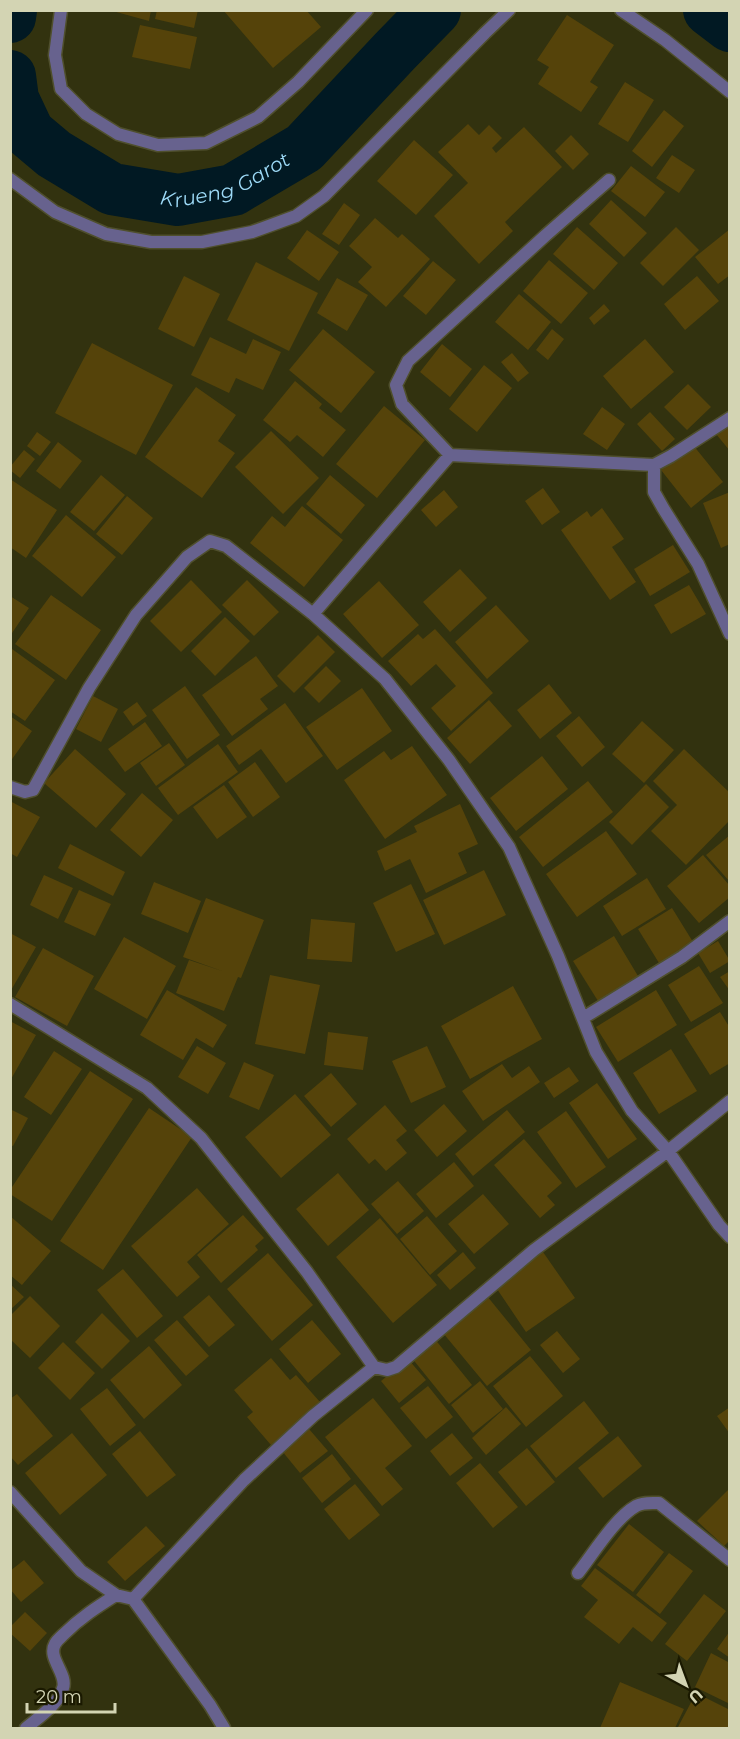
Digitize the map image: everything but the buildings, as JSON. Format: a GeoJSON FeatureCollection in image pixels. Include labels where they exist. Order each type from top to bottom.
{"type":"FeatureCollection","features":[{"type":"Feature","properties":{"kind":"street"},"geometry":{"type":"LineString","coordinates":[[61,10],[55,55],[61,89],[86,114],[118,134],[158,145],[206,143],[258,117],[298,82],[367,10]]}},
{"type":"Feature","properties":{"kind":"street"},"geometry":{"type":"LineString","coordinates":[[10,178],[55,212],[106,234],[151,242],[202,242],[252,232],[296,216],[324,196],[509,10]]}},
{"type":"Feature","properties":{"kind":"street"},"geometry":{"type":"LineString","coordinates":[[621,10],[665,40],[729,92]]}},
{"type":"Feature","properties":{"kind":"street"},"geometry":{"type":"LineString","coordinates":[[609,180],[546,234],[408,361],[396,385],[402,404],[450,455],[654,465],[729,418]]}},
{"type":"Feature","properties":{"kind":"street"},"geometry":{"type":"LineString","coordinates":[[313,614],[450,455]]}},
{"type":"Feature","properties":{"kind":"street"},"geometry":{"type":"LineString","coordinates":[[654,465],[654,492],[698,564],[729,634]]}},
{"type":"Feature","properties":{"kind":"street"},"geometry":{"type":"LineString","coordinates":[[10,787],[25,792],[33,790],[89,688],[136,615],[187,557],[210,542],[226,546],[313,614],[385,678],[449,760],[509,848],[558,956],[596,1052],[632,1111],[668,1151],[729,1238]]}},
{"type":"Feature","properties":{"kind":"street"},"geometry":{"type":"LineString","coordinates":[[583,1018],[682,957],[729,921]]}},
{"type":"Feature","properties":{"kind":"street"},"geometry":{"type":"LineString","coordinates":[[10,1004],[147,1088],[201,1138],[307,1272],[374,1367],[387,1370],[396,1366],[534,1250],[668,1151],[729,1101]]}},
{"type":"Feature","properties":{"kind":"street"},"geometry":{"type":"LineString","coordinates":[[133,1599],[244,1480],[313,1416],[374,1367]]}},
{"type":"Feature","properties":{"kind":"street"},"geometry":{"type":"LineString","coordinates":[[10,1492],[81,1571],[116,1595],[133,1599],[210,1705],[224,1728]]}},
{"type":"Feature","properties":{"kind":"street"},"geometry":{"type":"LineString","coordinates":[[578,1574],[620,1519],[637,1505],[647,1503],[659,1503],[729,1560]]}},
{"type":"Feature","properties":{"kind":"street"},"geometry":{"type":"LineString","coordinates":[[26,1728],[52,1704],[64,1686],[55,1659],[53,1649],[55,1643],[79,1619],[116,1595]]}},
{"type":"Feature","properties":{"kind":"waterway","name":"Krueng Garot"},"geometry":{"type":"LineString","coordinates":[[10,17],[11,10]]}},
{"type":"Feature","properties":{"kind":"waterway","name":"Krueng Garot"},"geometry":{"type":"LineString","coordinates":[[10,76],[13,99],[29,133],[54,154],[112,189],[178,200],[233,190],[304,148],[435,10]]}},
{"type":"Feature","properties":{"kind":"waterway","name":"Krueng Garot"},"geometry":{"type":"LineString","coordinates":[[709,10],[730,26]]}}]}
